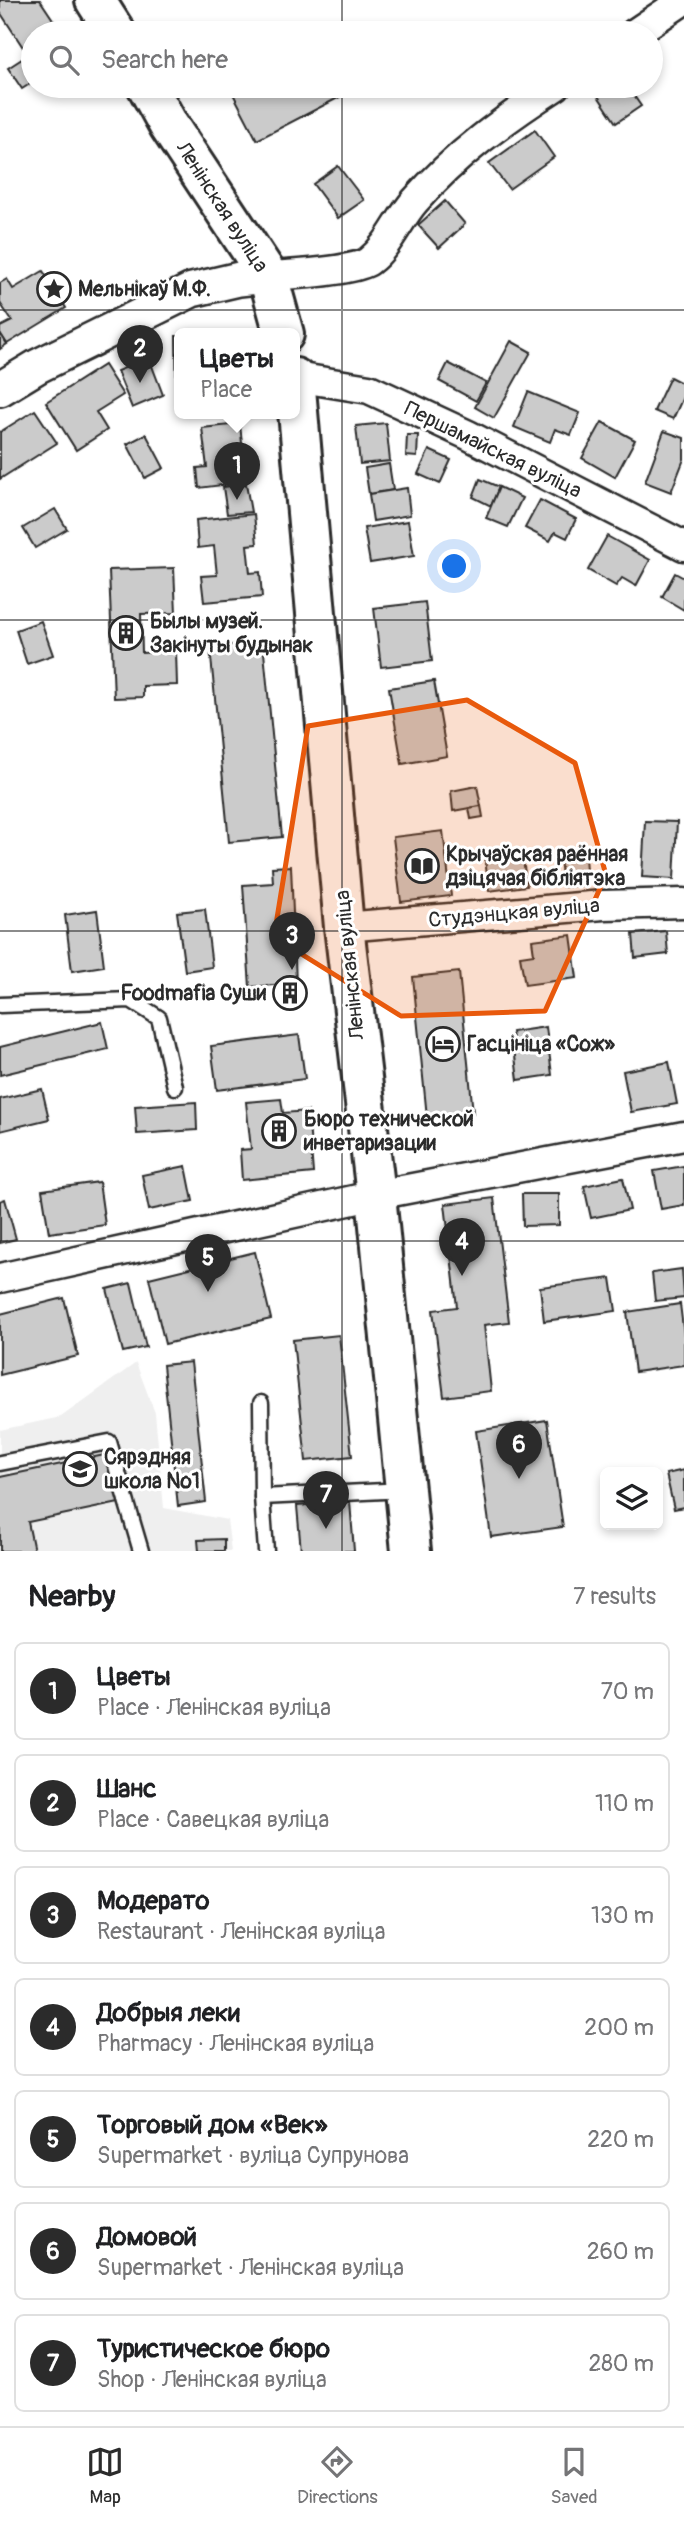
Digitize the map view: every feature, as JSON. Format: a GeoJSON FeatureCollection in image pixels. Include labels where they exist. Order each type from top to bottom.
{"type":"FeatureCollection","features":[{"type":"Feature","properties":{"kind":"main road"},"geometry":{"type":"LineString","coordinates":[[95,0],[108,21]]}},
{"type":"Feature","properties":{"kind":"main road","name":"Ленінская вуліца"},"geometry":{"type":"LineString","coordinates":[[153,98],[268,276],[283,328]]}},
{"type":"Feature","properties":{"kind":"main road","name":"Ленінская вуліца"},"geometry":{"type":"LineString","coordinates":[[299,419],[345,927],[376,1195],[411,1551]]}},
{"type":"Feature","properties":{"kind":"street"},"geometry":{"type":"LineString","coordinates":[[653,21],[684,0]]}},
{"type":"Feature","properties":{"kind":"street"},"geometry":{"type":"LineString","coordinates":[[0,389],[38,366],[192,290],[239,279],[320,272],[368,262],[414,202],[465,151],[539,98]]}},
{"type":"Feature","properties":{"kind":"street","name":"Першамайская вуліца"},"geometry":{"type":"LineString","coordinates":[[300,378],[369,389],[481,442],[684,546]]}},
{"type":"Feature","properties":{"kind":"street","name":"Студэнцкая вуліца"},"geometry":{"type":"LineString","coordinates":[[345,927],[603,905],[684,904]]}},
{"type":"Feature","properties":{"kind":"street"},"geometry":{"type":"LineString","coordinates":[[0,1278],[376,1195],[684,1136]]}},
{"type":"Feature","properties":{"kind":"lane"},"geometry":{"type":"LineString","coordinates":[[0,1004],[131,1000],[159,1018],[175,1087]]}},
{"type":"Feature","properties":{"kind":"lane"},"geometry":{"type":"LineString","coordinates":[[261,1403],[262,1497],[266,1551]]}},
{"type":"Feature","properties":{"kind":"lane"},"geometry":{"type":"LineString","coordinates":[[0,1463],[108,1442],[141,1551]]}},
{"type":"Feature","properties":{"kind":"lane"},"geometry":{"type":"LineString","coordinates":[[262,1497],[407,1490]]}},
{"type":"Feature","properties":{"kind":"highlighted area"},"geometry":{"type":"Polygon","coordinates":[[[467,700],[575,763],[606,875],[545,1011],[401,1016],[274,937],[308,726],[467,700]]]}},
{"type":"Feature","properties":{"kind":"shaded area","name":"Сярэдняя школа №1"},"geometry":{"type":"Polygon","coordinates":[[[136,1363],[155,1413],[164,1508],[227,1520],[231,1551],[0,1551],[0,1430],[61,1417],[136,1363]]]}},
{"type":"Feature","properties":{"kind":"building"},"geometry":{"type":"Polygon","coordinates":[[[0,0],[40,0],[54,21],[21,21],[21,44],[0,12],[0,0]]]}},
{"type":"Feature","properties":{"kind":"building"},"geometry":{"type":"Polygon","coordinates":[[[21,60],[21,88],[8,68],[21,60]]]}},
{"type":"Feature","properties":{"kind":"building"},"geometry":{"type":"Polygon","coordinates":[[[235,98],[338,98],[257,140],[235,98]]]}},
{"type":"Feature","properties":{"kind":"building"},"geometry":{"type":"Polygon","coordinates":[[[599,98],[635,98],[641,106],[616,123],[599,98]]]}},
{"type":"Feature","properties":{"kind":"building"},"geometry":{"type":"Polygon","coordinates":[[[535,130],[554,157],[509,189],[489,163],[535,130]]]}},
{"type":"Feature","properties":{"kind":"building"},"geometry":{"type":"Polygon","coordinates":[[[338,166],[364,200],[338,218],[313,184],[338,166]]]}},
{"type":"Feature","properties":{"kind":"building"},"geometry":{"type":"Polygon","coordinates":[[[445,201],[465,224],[439,248],[418,225],[445,201]]]}},
{"type":"Feature","properties":{"kind":"building"},"geometry":{"type":"Polygon","coordinates":[[[43,271],[66,308],[7,344],[0,333],[0,327],[12,321],[0,303],[0,283],[7,279],[13,289],[43,271]]]}},
{"type":"Feature","properties":{"kind":"building"},"geometry":{"type":"Polygon","coordinates":[[[0,333],[7,344],[0,349],[0,333]]]}},
{"type":"Feature","properties":{"kind":"building"},"geometry":{"type":"Polygon","coordinates":[[[511,341],[531,352],[494,418],[475,407],[511,341]]]}},
{"type":"Feature","properties":{"kind":"building"},"geometry":{"type":"Polygon","coordinates":[[[149,358],[163,395],[132,408],[117,371],[149,358]]]}},
{"type":"Feature","properties":{"kind":"building"},"geometry":{"type":"Polygon","coordinates":[[[448,363],[486,383],[476,401],[439,381],[448,363]]]}},
{"type":"Feature","properties":{"kind":"building"},"geometry":{"type":"Polygon","coordinates":[[[104,365],[123,395],[96,412],[107,430],[76,450],[46,402],[104,365]]]}},
{"type":"Feature","properties":{"kind":"building"},"geometry":{"type":"Polygon","coordinates":[[[670,377],[684,384],[684,395],[673,419],[654,411],[670,377]]]}},
{"type":"Feature","properties":{"kind":"building"},"geometry":{"type":"Polygon","coordinates":[[[528,392],[580,413],[571,435],[555,429],[550,442],[514,427],[528,392]]]}},
{"type":"Feature","properties":{"kind":"building"},"geometry":{"type":"Polygon","coordinates":[[[35,410],[57,443],[0,479],[0,432],[35,410]]]}},
{"type":"Feature","properties":{"kind":"building"},"geometry":{"type":"Polygon","coordinates":[[[602,422],[635,440],[615,477],[582,458],[602,422]]]}},
{"type":"Feature","properties":{"kind":"building"},"geometry":{"type":"Polygon","coordinates":[[[386,423],[390,461],[360,464],[356,426],[386,423]]]}},
{"type":"Feature","properties":{"kind":"building"},"geometry":{"type":"Polygon","coordinates":[[[240,424],[246,482],[199,488],[197,468],[207,467],[202,428],[240,424]]]}},
{"type":"Feature","properties":{"kind":"building"},"geometry":{"type":"Polygon","coordinates":[[[664,431],[684,438],[684,459],[671,492],[645,482],[664,431]]]}},
{"type":"Feature","properties":{"kind":"building"},"geometry":{"type":"Polygon","coordinates":[[[146,434],[164,468],[145,478],[127,444],[146,434]]]}},
{"type":"Feature","properties":{"kind":"building"},"geometry":{"type":"Polygon","coordinates":[[[407,435],[418,435],[417,457],[406,456],[407,435]]]}},
{"type":"Feature","properties":{"kind":"building"},"geometry":{"type":"Polygon","coordinates":[[[429,450],[451,460],[440,484],[418,474],[429,450]]]}},
{"type":"Feature","properties":{"kind":"building"},"geometry":{"type":"Polygon","coordinates":[[[389,464],[393,490],[369,494],[365,468],[389,464]]]}},
{"type":"Feature","properties":{"kind":"building"},"geometry":{"type":"Polygon","coordinates":[[[480,479],[499,487],[491,506],[473,497],[480,479]]]}},
{"type":"Feature","properties":{"kind":"building"},"geometry":{"type":"Polygon","coordinates":[[[246,484],[251,512],[227,514],[223,487],[246,484]]]}},
{"type":"Feature","properties":{"kind":"building"},"geometry":{"type":"Polygon","coordinates":[[[499,487],[522,498],[508,527],[486,518],[499,487]]]}},
{"type":"Feature","properties":{"kind":"building"},"geometry":{"type":"Polygon","coordinates":[[[407,488],[410,515],[373,521],[369,494],[407,488]]]}},
{"type":"Feature","properties":{"kind":"building"},"geometry":{"type":"Polygon","coordinates":[[[540,500],[576,519],[567,538],[555,532],[550,541],[525,528],[540,500]]]}},
{"type":"Feature","properties":{"kind":"building"},"geometry":{"type":"Polygon","coordinates":[[[55,509],[67,529],[35,548],[23,528],[55,509]]]}},
{"type":"Feature","properties":{"kind":"building"},"geometry":{"type":"Polygon","coordinates":[[[254,514],[257,544],[247,545],[250,573],[260,572],[262,597],[204,602],[201,576],[217,575],[214,546],[198,548],[196,520],[254,514]]]}},
{"type":"Feature","properties":{"kind":"building"},"geometry":{"type":"Polygon","coordinates":[[[408,521],[414,556],[370,563],[364,528],[408,521]]]}},
{"type":"Feature","properties":{"kind":"building"},"geometry":{"type":"Polygon","coordinates":[[[607,536],[650,560],[636,586],[622,578],[616,586],[588,570],[607,536]]]}},
{"type":"Feature","properties":{"kind":"building","name":"Былы музей. Закінуты будынак"},"geometry":{"type":"Polygon","coordinates":[[[174,568],[176,613],[141,614],[142,653],[176,651],[177,685],[143,686],[143,697],[114,698],[109,570],[174,568]]]}},
{"type":"Feature","properties":{"kind":"building"},"geometry":{"type":"Polygon","coordinates":[[[675,573],[684,578],[684,610],[662,597],[675,573]]]}},
{"type":"Feature","properties":{"kind":"building"},"geometry":{"type":"Polygon","coordinates":[[[425,602],[432,661],[381,667],[374,608],[425,602]]]}},
{"type":"Feature","properties":{"kind":"building"},"geometry":{"type":"Polygon","coordinates":[[[41,621],[53,655],[27,664],[16,630],[41,621]]]}},
{"type":"Feature","properties":{"kind":"building"},"geometry":{"type":"Polygon","coordinates":[[[263,642],[282,837],[229,842],[210,647],[263,642]]]}},
{"type":"Feature","properties":{"kind":"building"},"geometry":{"type":"Polygon","coordinates":[[[434,681],[447,756],[402,764],[389,688],[434,681]]]}},
{"type":"Feature","properties":{"kind":"building"},"geometry":{"type":"Polygon","coordinates":[[[477,786],[481,806],[453,811],[451,791],[477,786]]]}},
{"type":"Feature","properties":{"kind":"building"},"geometry":{"type":"Polygon","coordinates":[[[481,806],[483,817],[471,819],[469,808],[481,806]]]}},
{"type":"Feature","properties":{"kind":"building"},"geometry":{"type":"Polygon","coordinates":[[[645,821],[677,822],[674,879],[642,877],[645,821]]]}},
{"type":"Feature","properties":{"kind":"building","name":"Крычаўская раённая дзіцячая бібліятэка"},"geometry":{"type":"Polygon","coordinates":[[[443,831],[451,896],[401,902],[393,837],[443,831]]]}},
{"type":"Feature","properties":{"kind":"building"},"geometry":{"type":"Polygon","coordinates":[[[522,854],[527,886],[489,891],[485,859],[522,854]]]}},
{"type":"Feature","properties":{"kind":"building"},"geometry":{"type":"Polygon","coordinates":[[[585,856],[587,885],[563,887],[560,858],[585,856]]]}},
{"type":"Feature","properties":{"kind":"building"},"geometry":{"type":"Polygon","coordinates":[[[291,866],[296,983],[250,987],[243,885],[273,883],[272,867],[291,866]]]}},
{"type":"Feature","properties":{"kind":"building"},"geometry":{"type":"Polygon","coordinates":[[[205,909],[212,967],[185,971],[177,912],[205,909]]]}},
{"type":"Feature","properties":{"kind":"building"},"geometry":{"type":"Polygon","coordinates":[[[97,910],[104,966],[72,971],[65,915],[97,910]]]}},
{"type":"Feature","properties":{"kind":"building"},"geometry":{"type":"Polygon","coordinates":[[[666,931],[668,954],[635,958],[633,934],[666,931]]]}},
{"type":"Feature","properties":{"kind":"building"},"geometry":{"type":"Polygon","coordinates":[[[571,935],[577,978],[525,985],[520,956],[534,954],[532,940],[571,935]]]}},
{"type":"Feature","properties":{"kind":"building","name":"Гасцініца «Сож»"},"geometry":{"type":"Polygon","coordinates":[[[459,972],[473,1113],[427,1117],[413,977],[459,972]]]}},
{"type":"Feature","properties":{"kind":"building","name":"Foodmafia Суши"},"geometry":{"type":"Polygon","coordinates":[[[297,986],[299,998],[284,1000],[282,988],[297,986]]]}},
{"type":"Feature","properties":{"kind":"building"},"geometry":{"type":"Polygon","coordinates":[[[102,1022],[108,1049],[0,1075],[0,1047],[102,1022]]]}},
{"type":"Feature","properties":{"kind":"building"},"geometry":{"type":"Polygon","coordinates":[[[546,1027],[552,1075],[518,1080],[512,1032],[546,1027]]]}},
{"type":"Feature","properties":{"kind":"building"},"geometry":{"type":"Polygon","coordinates":[[[299,1035],[305,1079],[217,1090],[211,1046],[299,1035]]]}},
{"type":"Feature","properties":{"kind":"building"},"geometry":{"type":"Polygon","coordinates":[[[669,1062],[677,1104],[631,1112],[623,1071],[669,1062]]]}},
{"type":"Feature","properties":{"kind":"building"},"geometry":{"type":"Polygon","coordinates":[[[42,1089],[49,1119],[0,1131],[0,1099],[42,1089]]]}},
{"type":"Feature","properties":{"kind":"building","name":"Бюро технической инветаризации"},"geometry":{"type":"Polygon","coordinates":[[[281,1099],[283,1113],[308,1111],[313,1173],[242,1180],[240,1150],[251,1149],[246,1102],[281,1099]]]}},
{"type":"Feature","properties":{"kind":"building"},"geometry":{"type":"Polygon","coordinates":[[[196,1102],[197,1130],[137,1134],[135,1106],[196,1102]]]}},
{"type":"Feature","properties":{"kind":"building"},"geometry":{"type":"Polygon","coordinates":[[[186,1166],[193,1201],[149,1210],[142,1175],[186,1166]]]}},
{"type":"Feature","properties":{"kind":"building"},"geometry":{"type":"Polygon","coordinates":[[[684,1166],[684,1205],[661,1209],[654,1171],[684,1166]]]}},
{"type":"Feature","properties":{"kind":"building"},"geometry":{"type":"Polygon","coordinates":[[[623,1178],[630,1210],[591,1218],[584,1186],[623,1178]]]}},
{"type":"Feature","properties":{"kind":"building"},"geometry":{"type":"Polygon","coordinates":[[[99,1182],[105,1225],[49,1233],[42,1190],[99,1182]]]}},
{"type":"Feature","properties":{"kind":"building"},"geometry":{"type":"Polygon","coordinates":[[[522,1194],[559,1194],[559,1225],[523,1226],[522,1194]]]}},
{"type":"Feature","properties":{"kind":"building"},"geometry":{"type":"Polygon","coordinates":[[[494,1198],[509,1322],[484,1325],[491,1391],[444,1397],[433,1310],[457,1307],[445,1204],[494,1198]]]}},
{"type":"Feature","properties":{"kind":"building"},"geometry":{"type":"Polygon","coordinates":[[[5,1199],[16,1239],[0,1243],[0,1201],[5,1199]]]}},
{"type":"Feature","properties":{"kind":"building"},"geometry":{"type":"Polygon","coordinates":[[[255,1252],[271,1319],[165,1344],[149,1278],[255,1252]]]}},
{"type":"Feature","properties":{"kind":"building"},"geometry":{"type":"Polygon","coordinates":[[[682,1269],[684,1298],[655,1301],[652,1273],[682,1269]]]}},
{"type":"Feature","properties":{"kind":"building"},"geometry":{"type":"Polygon","coordinates":[[[611,1278],[616,1311],[544,1321],[540,1287],[611,1278]]]}},
{"type":"Feature","properties":{"kind":"building"},"geometry":{"type":"Polygon","coordinates":[[[131,1283],[146,1347],[123,1352],[107,1289],[131,1283]]]}},
{"type":"Feature","properties":{"kind":"building"},"geometry":{"type":"Polygon","coordinates":[[[64,1298],[78,1356],[0,1375],[0,1314],[64,1298]]]}},
{"type":"Feature","properties":{"kind":"building"},"geometry":{"type":"Polygon","coordinates":[[[680,1304],[684,1365],[635,1372],[627,1312],[680,1304]]]}},
{"type":"Feature","properties":{"kind":"building"},"geometry":{"type":"Polygon","coordinates":[[[339,1335],[352,1456],[306,1461],[293,1340],[339,1335]]]}},
{"type":"Feature","properties":{"kind":"building"},"geometry":{"type":"Polygon","coordinates":[[[191,1362],[206,1502],[178,1506],[163,1365],[191,1362]]]}},
{"type":"Feature","properties":{"kind":"building"},"geometry":{"type":"Polygon","coordinates":[[[547,1420],[563,1527],[491,1537],[476,1431],[547,1420]]]}},
{"type":"Feature","properties":{"kind":"building"},"geometry":{"type":"Polygon","coordinates":[[[109,1454],[119,1503],[28,1522],[34,1551],[0,1551],[0,1477],[109,1454]]]}},
{"type":"Feature","properties":{"kind":"building"},"geometry":{"type":"Polygon","coordinates":[[[684,1470],[684,1507],[674,1509],[666,1474],[684,1470]]]}},
{"type":"Feature","properties":{"kind":"building"},"geometry":{"type":"Polygon","coordinates":[[[350,1502],[354,1551],[301,1551],[297,1506],[350,1502]]]}},
{"type":"Feature","properties":{"kind":"building"},"geometry":{"type":"Polygon","coordinates":[[[224,1539],[224,1551],[199,1551],[198,1540],[224,1539]]]}},
{"type":"Feature","properties":{"kind":"place","name":"Мельнікаў М.Ф."},"geometry":{"type":"Point","coordinates":[54,289]}},
{"type":"Feature","properties":{"kind":"place","name":"Шанс"},"geometry":{"type":"Point","coordinates":[140,383]}},
{"type":"Feature","properties":{"kind":"place","name":"Цветы"},"geometry":{"type":"Point","coordinates":[237,500]}},
{"type":"Feature","properties":{"kind":"place","name":"Былы музей. Закінуты будынак"},"geometry":{"type":"Point","coordinates":[126,633]}},
{"type":"Feature","properties":{"kind":"place","name":"Крычаўская раённая дзіцячая бібліятэка"},"geometry":{"type":"Point","coordinates":[422,866]}},
{"type":"Feature","properties":{"kind":"place","name":"Модерато"},"geometry":{"type":"Point","coordinates":[292,970]}},
{"type":"Feature","properties":{"kind":"place","name":"Foodmafia Суши"},"geometry":{"type":"Point","coordinates":[290,993]}},
{"type":"Feature","properties":{"kind":"place","name":"Гасцініца «Сож»"},"geometry":{"type":"Point","coordinates":[443,1044]}},
{"type":"Feature","properties":{"kind":"place","name":"Бюро технической инветаризации"},"geometry":{"type":"Point","coordinates":[279,1131]}},
{"type":"Feature","properties":{"kind":"place","name":"Добрыя леки"},"geometry":{"type":"Point","coordinates":[462,1276]}},
{"type":"Feature","properties":{"kind":"place","name":"Торговый дом «Век»"},"geometry":{"type":"Point","coordinates":[208,1292]}},
{"type":"Feature","properties":{"kind":"place","name":"Сярэдняя школа №1"},"geometry":{"type":"Point","coordinates":[80,1469]}},
{"type":"Feature","properties":{"kind":"place","name":"Домовой"},"geometry":{"type":"Point","coordinates":[519,1479]}},
{"type":"Feature","properties":{"kind":"place","name":"Туристическое бюро"},"geometry":{"type":"Point","coordinates":[326,1529]}}]}
